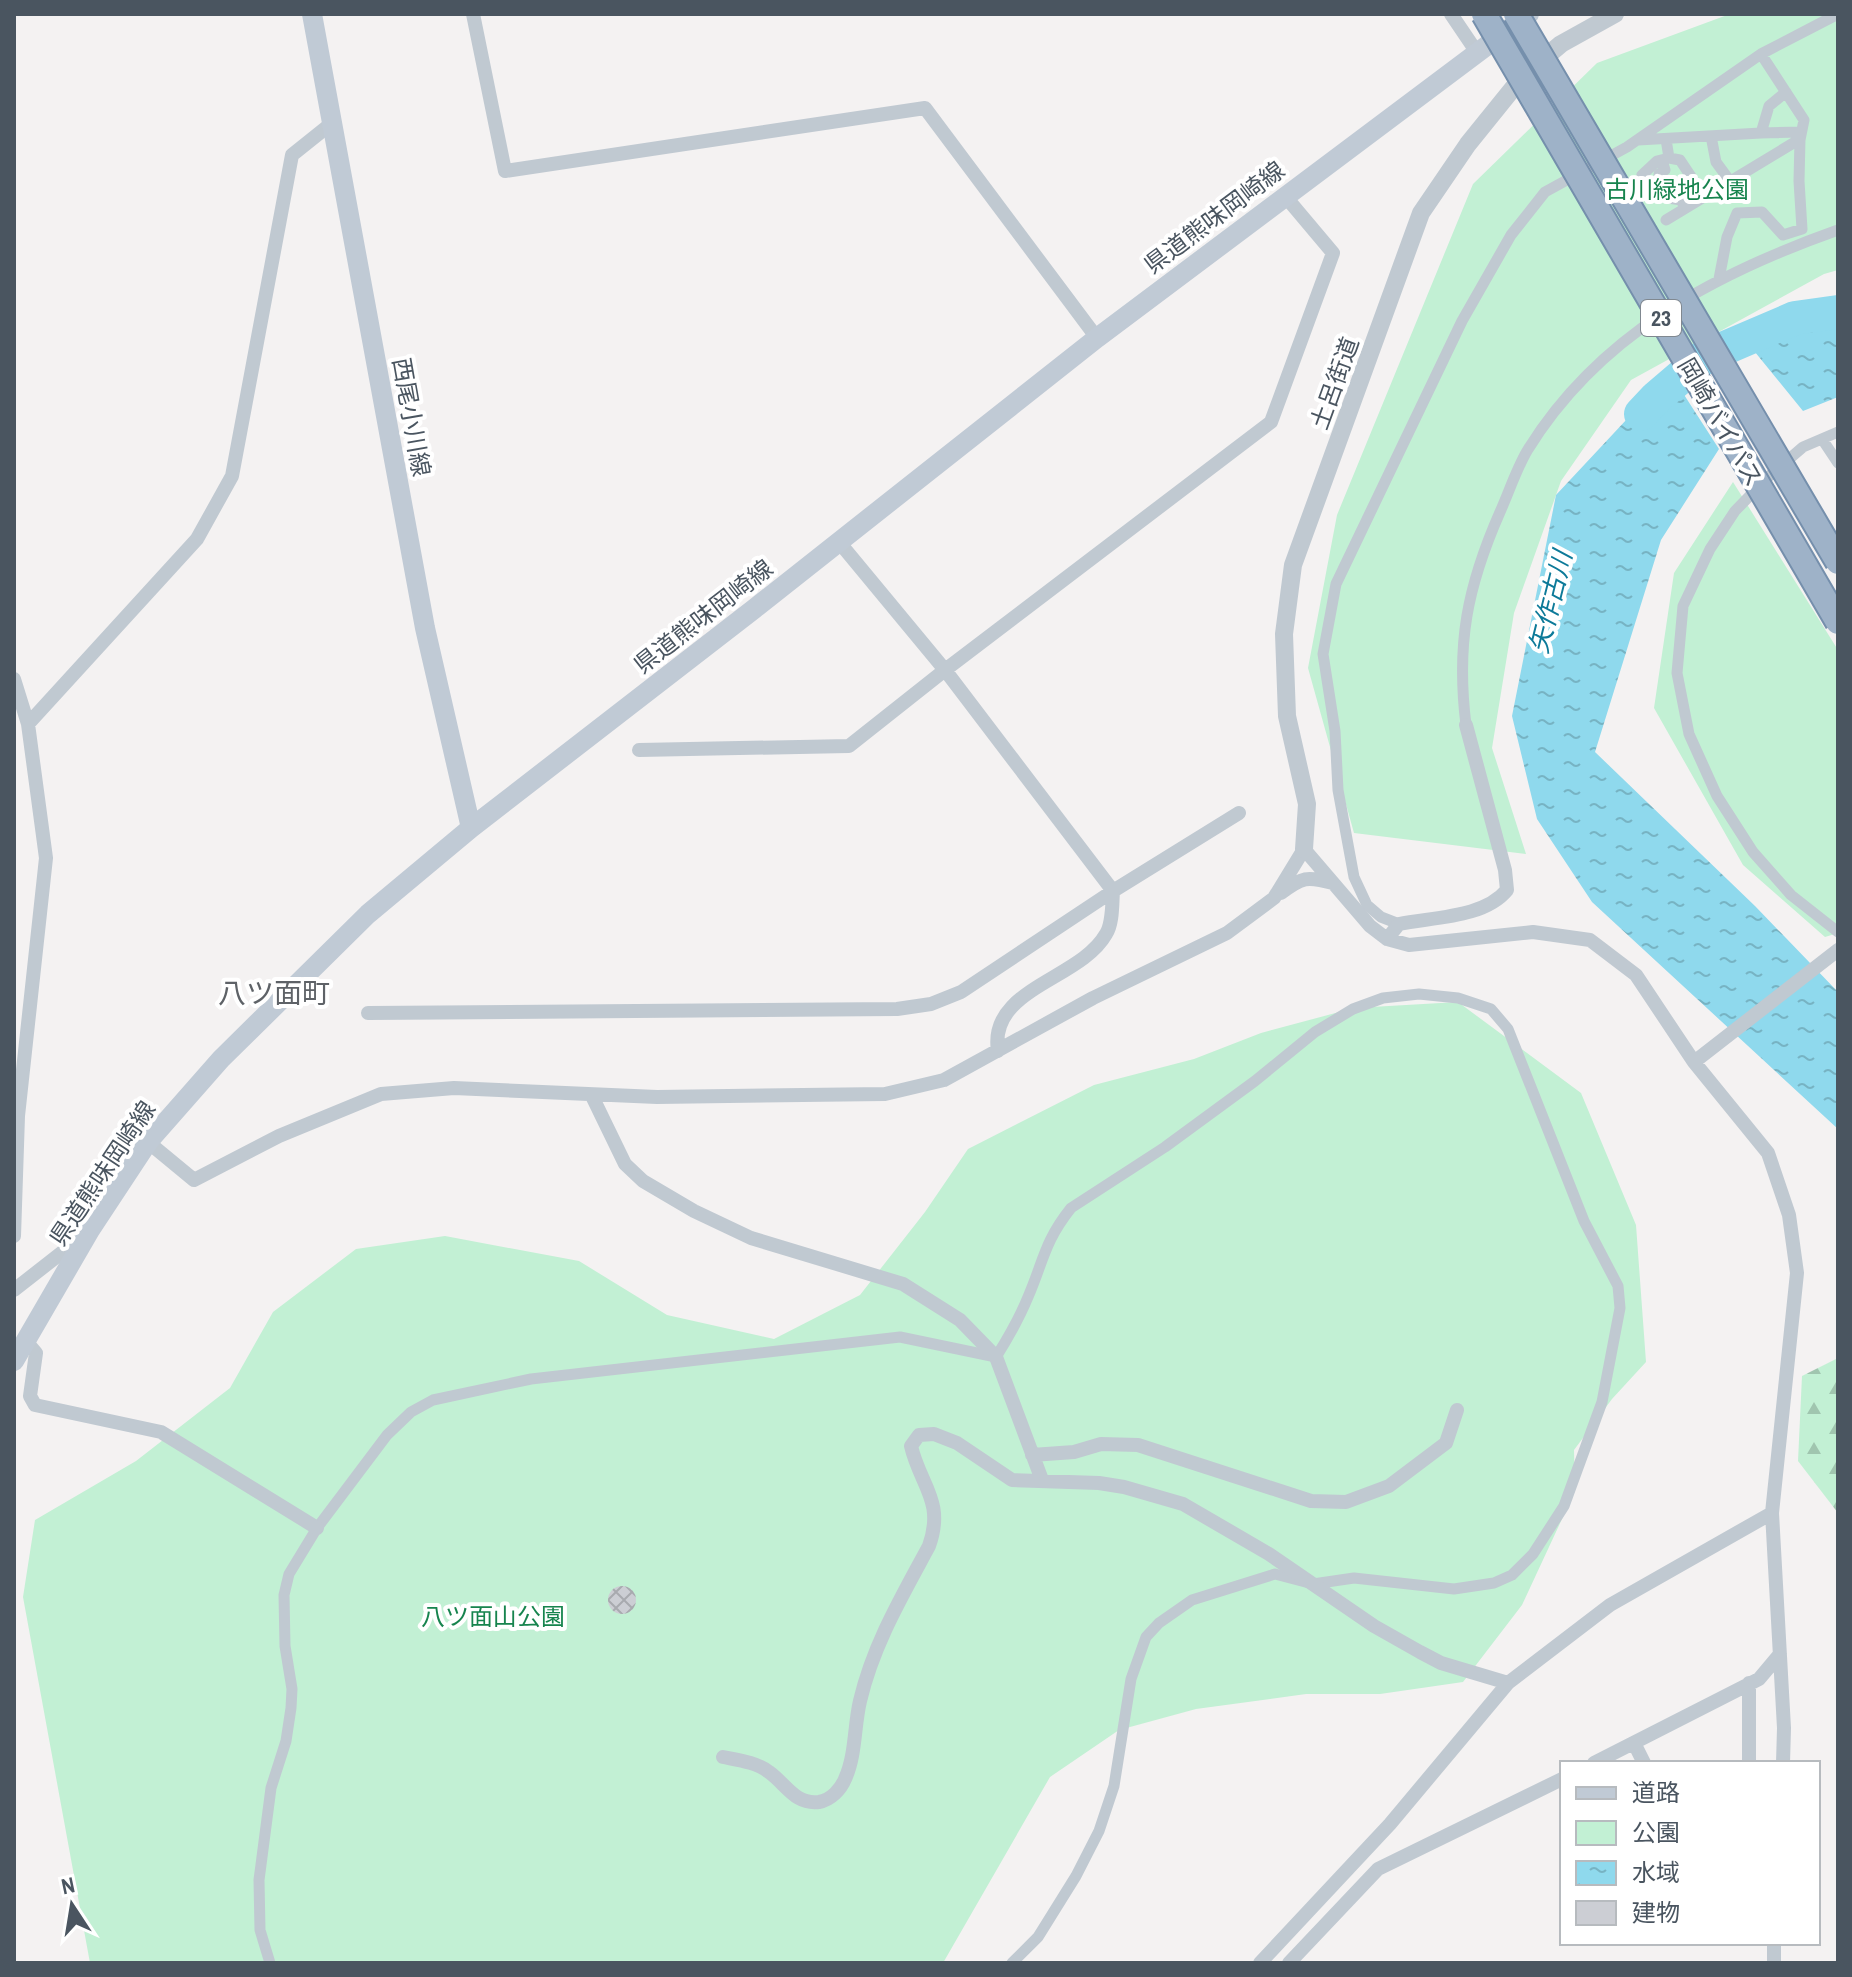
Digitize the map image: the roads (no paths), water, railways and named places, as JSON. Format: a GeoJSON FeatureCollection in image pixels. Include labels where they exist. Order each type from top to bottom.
{"type":"FeatureCollection","features":[{"type":"Feature","properties":{"kind":"highway","name":"岡崎バイパス"},"geometry":{"type":"LineString","coordinates":[[1484,14],[1838,622]]}},
{"type":"Feature","properties":{"kind":"highway","name":"岡崎バイパス"},"geometry":{"type":"LineString","coordinates":[[1516,14],[1838,562]]}},
{"type":"Feature","properties":{"kind":"main road","name":"西尾小川線"},"geometry":{"type":"LineString","coordinates":[[312,14],[425,628],[471,828]]}},
{"type":"Feature","properties":{"kind":"main road","name":"県道熊味岡崎線"},"geometry":{"type":"LineString","coordinates":[[14,1361],[90,1230],[148,1142],[221,1059],[368,914],[471,828],[1097,338],[1529,14]]}},
{"type":"Feature","properties":{"kind":"street"},"geometry":{"type":"LineString","coordinates":[[473,14],[505,171],[925,108],[1097,338]]}},
{"type":"Feature","properties":{"kind":"street"},"geometry":{"type":"LineString","coordinates":[[1451,14],[1476,51]]}},
{"type":"Feature","properties":{"kind":"street","name":"土呂街道"},"geometry":{"type":"LineString","coordinates":[[1304,849],[1307,804],[1287,716],[1284,634],[1293,565],[1421,213],[1468,144],[1523,76],[1561,44],[1615,14]]}},
{"type":"Feature","properties":{"kind":"street"},"geometry":{"type":"LineString","coordinates":[[1838,14],[1761,54],[1637,140],[1545,192],[1511,235],[1462,321],[1336,584],[1323,654],[1335,731],[1340,804],[1354,877],[1367,905],[1381,917],[1399,924],[1479,909],[1496,903],[1507,890],[1505,870],[1466,725],[1461,675],[1466,607],[1492,529],[1526,452],[1575,385],[1617,345],[1719,279],[1783,250],[1838,230]]}},
{"type":"Feature","properties":{"kind":"street"},"geometry":{"type":"LineString","coordinates":[[1719,279],[1727,237],[1737,213],[1762,212],[1783,235],[1802,229],[1799,181],[1804,120],[1761,54]]}},
{"type":"Feature","properties":{"kind":"street"},"geometry":{"type":"LineString","coordinates":[[1761,133],[1769,106],[1786,92]]}},
{"type":"Feature","properties":{"kind":"street"},"geometry":{"type":"LineString","coordinates":[[28,724],[197,539],[232,476],[292,155],[332,123]]}},
{"type":"Feature","properties":{"kind":"street"},"geometry":{"type":"LineString","coordinates":[[1637,140],[1761,133],[1801,136]]}},
{"type":"Feature","properties":{"kind":"street"},"geometry":{"type":"LineString","coordinates":[[1711,136],[1716,162],[1730,181]]}},
{"type":"Feature","properties":{"kind":"street"},"geometry":{"type":"LineString","coordinates":[[1666,220],[1683,204],[1730,181],[1801,136]]}},
{"type":"Feature","properties":{"kind":"street"},"geometry":{"type":"LineString","coordinates":[[1666,139],[1665,163],[1659,174],[1661,184],[1672,186],[1683,204]]}},
{"type":"Feature","properties":{"kind":"street"},"geometry":{"type":"LineString","coordinates":[[1680,160],[1692,178],[1683,204],[1656,196],[1642,175],[1657,161],[1680,160]]}},
{"type":"Feature","properties":{"kind":"street"},"geometry":{"type":"LineString","coordinates":[[639,750],[849,746],[1271,422],[1333,253],[1285,196]]}},
{"type":"Feature","properties":{"kind":"street"},"geometry":{"type":"LineString","coordinates":[[1838,432],[1803,447],[1735,511],[1710,549],[1683,606],[1677,673],[1689,734],[1717,796],[1753,852],[1791,895],[1838,932]]}},
{"type":"Feature","properties":{"kind":"street"},"geometry":{"type":"LineString","coordinates":[[1822,439],[1838,463]]}},
{"type":"Feature","properties":{"kind":"street"},"geometry":{"type":"LineString","coordinates":[[839,542],[945,670],[1113,891],[1108,932],[1082,962],[1022,997],[1013,1006],[999,1028],[998,1051]]}},
{"type":"Feature","properties":{"kind":"street"},"geometry":{"type":"LineString","coordinates":[[14,679],[28,724],[46,858],[16,1116],[14,1236]]}},
{"type":"Feature","properties":{"kind":"street"},"geometry":{"type":"LineString","coordinates":[[368,1013],[897,1009],[931,1004],[961,992],[1113,891],[1239,813]]}},
{"type":"Feature","properties":{"kind":"street"},"geometry":{"type":"LineString","coordinates":[[1274,898],[1304,849],[1370,926],[1387,939],[1409,945],[1533,932],[1590,940],[1636,975],[1694,1062],[1768,1153],[1789,1215],[1797,1273],[1772,1513],[1783,1761]]}},
{"type":"Feature","properties":{"kind":"street"},"geometry":{"type":"LineString","coordinates":[[148,1142],[194,1180],[279,1136],[381,1094],[454,1088],[538,1090],[592,1096],[885,1094],[944,1080],[1093,998],[1227,933],[1297,881],[1312,877],[1333,883]]}},
{"type":"Feature","properties":{"kind":"street"},"geometry":{"type":"LineString","coordinates":[[1387,939],[1399,924]]}},
{"type":"Feature","properties":{"kind":"street"},"geometry":{"type":"LineString","coordinates":[[1694,1062],[1832,954]]}},
{"type":"Feature","properties":{"kind":"street"},"geometry":{"type":"LineString","coordinates":[[996,1357],[1024,1307],[1053,1230],[1071,1208],[1219,1109],[1315,1032],[1353,1009],[1383,998],[1419,994],[1458,998],[1491,1009],[1508,1029],[1584,1221],[1618,1286],[1620,1308],[1602,1402],[1564,1506],[1533,1554],[1512,1575],[1494,1583],[1454,1589],[1354,1578],[1313,1584],[1275,1574],[1192,1600],[1174,1611],[1146,1637],[1131,1679],[1114,1786],[1099,1831],[1076,1876],[1038,1937],[1012,1963]]}},
{"type":"Feature","properties":{"kind":"street"},"geometry":{"type":"LineString","coordinates":[[592,1096],[625,1164],[643,1181],[694,1211],[751,1238],[903,1284],[960,1320],[996,1357],[1042,1480]]}},
{"type":"Feature","properties":{"kind":"street"},"geometry":{"type":"LineString","coordinates":[[14,1290],[90,1230]]}},
{"type":"Feature","properties":{"kind":"street"},"geometry":{"type":"LineString","coordinates":[[270,1963],[260,1930],[259,1880],[271,1788],[286,1741],[291,1708],[284,1595],[289,1574],[317,1528],[387,1435],[411,1412],[433,1400],[531,1379],[900,1337],[996,1357]]}},
{"type":"Feature","properties":{"kind":"street"},"geometry":{"type":"LineString","coordinates":[[25,1340],[36,1353],[30,1396],[35,1405],[161,1432],[317,1528]]}},
{"type":"Feature","properties":{"kind":"street"},"geometry":{"type":"LineString","coordinates":[[1032,1455],[1074,1452],[1101,1444],[1138,1445],[1311,1501],[1346,1502],[1389,1486],[1446,1443],[1457,1410]]}},
{"type":"Feature","properties":{"kind":"street"},"geometry":{"type":"LineString","coordinates":[[723,1757],[757,1765],[770,1772],[798,1799],[809,1802],[831,1798],[844,1782],[859,1702],[876,1645],[935,1529],[931,1498],[911,1446],[919,1435],[934,1434],[957,1443],[1012,1480],[1124,1487],[1183,1504],[1269,1554],[1374,1626],[1420,1652],[1441,1663],[1508,1683]]}},
{"type":"Feature","properties":{"kind":"street"},"geometry":{"type":"LineString","coordinates":[[1260,1963],[1390,1824],[1508,1683],[1610,1605],[1772,1513]]}},
{"type":"Feature","properties":{"kind":"street"},"geometry":{"type":"LineString","coordinates":[[1598,1761],[1759,1679],[1780,1654]]}},
{"type":"Feature","properties":{"kind":"street"},"geometry":{"type":"LineString","coordinates":[[1749,1683],[1749,1761]]}},
{"type":"Feature","properties":{"kind":"street"},"geometry":{"type":"LineString","coordinates":[[1634,1743],[1643,1761]]}},
{"type":"Feature","properties":{"kind":"street"},"geometry":{"type":"LineString","coordinates":[[1289,1963],[1378,1869],[1560,1780]]}},
{"type":"Feature","properties":{"kind":"water"},"geometry":{"type":"Polygon","coordinates":[[[1838,300],[1838,397],[1803,411],[1737,330],[1838,300]]]}},
{"type":"Feature","properties":{"kind":"water"},"geometry":{"type":"Polygon","coordinates":[[[1670,373],[1719,449],[1661,540],[1595,752],[1755,906],[1838,992],[1838,1129],[1592,902],[1537,819],[1512,716],[1556,495],[1670,373]]]}},
{"type":"Feature","properties":{"kind":"waterway","name":"矢作古川"},"geometry":{"type":"LineString","coordinates":[[1641,414],[1704,357],[1795,318],[1838,312]]}},
{"type":"Feature","properties":{"kind":"district","name":"八ツ面町"},"geometry":{"type":"Point","coordinates":[274,993]}},
{"type":"Feature","properties":{"kind":"park label","name":"古川緑地公園"},"geometry":{"type":"Point","coordinates":[1677,189]}},
{"type":"Feature","properties":{"kind":"park label","name":"八ツ面山公園"},"geometry":{"type":"Point","coordinates":[493,1616]}}]}
